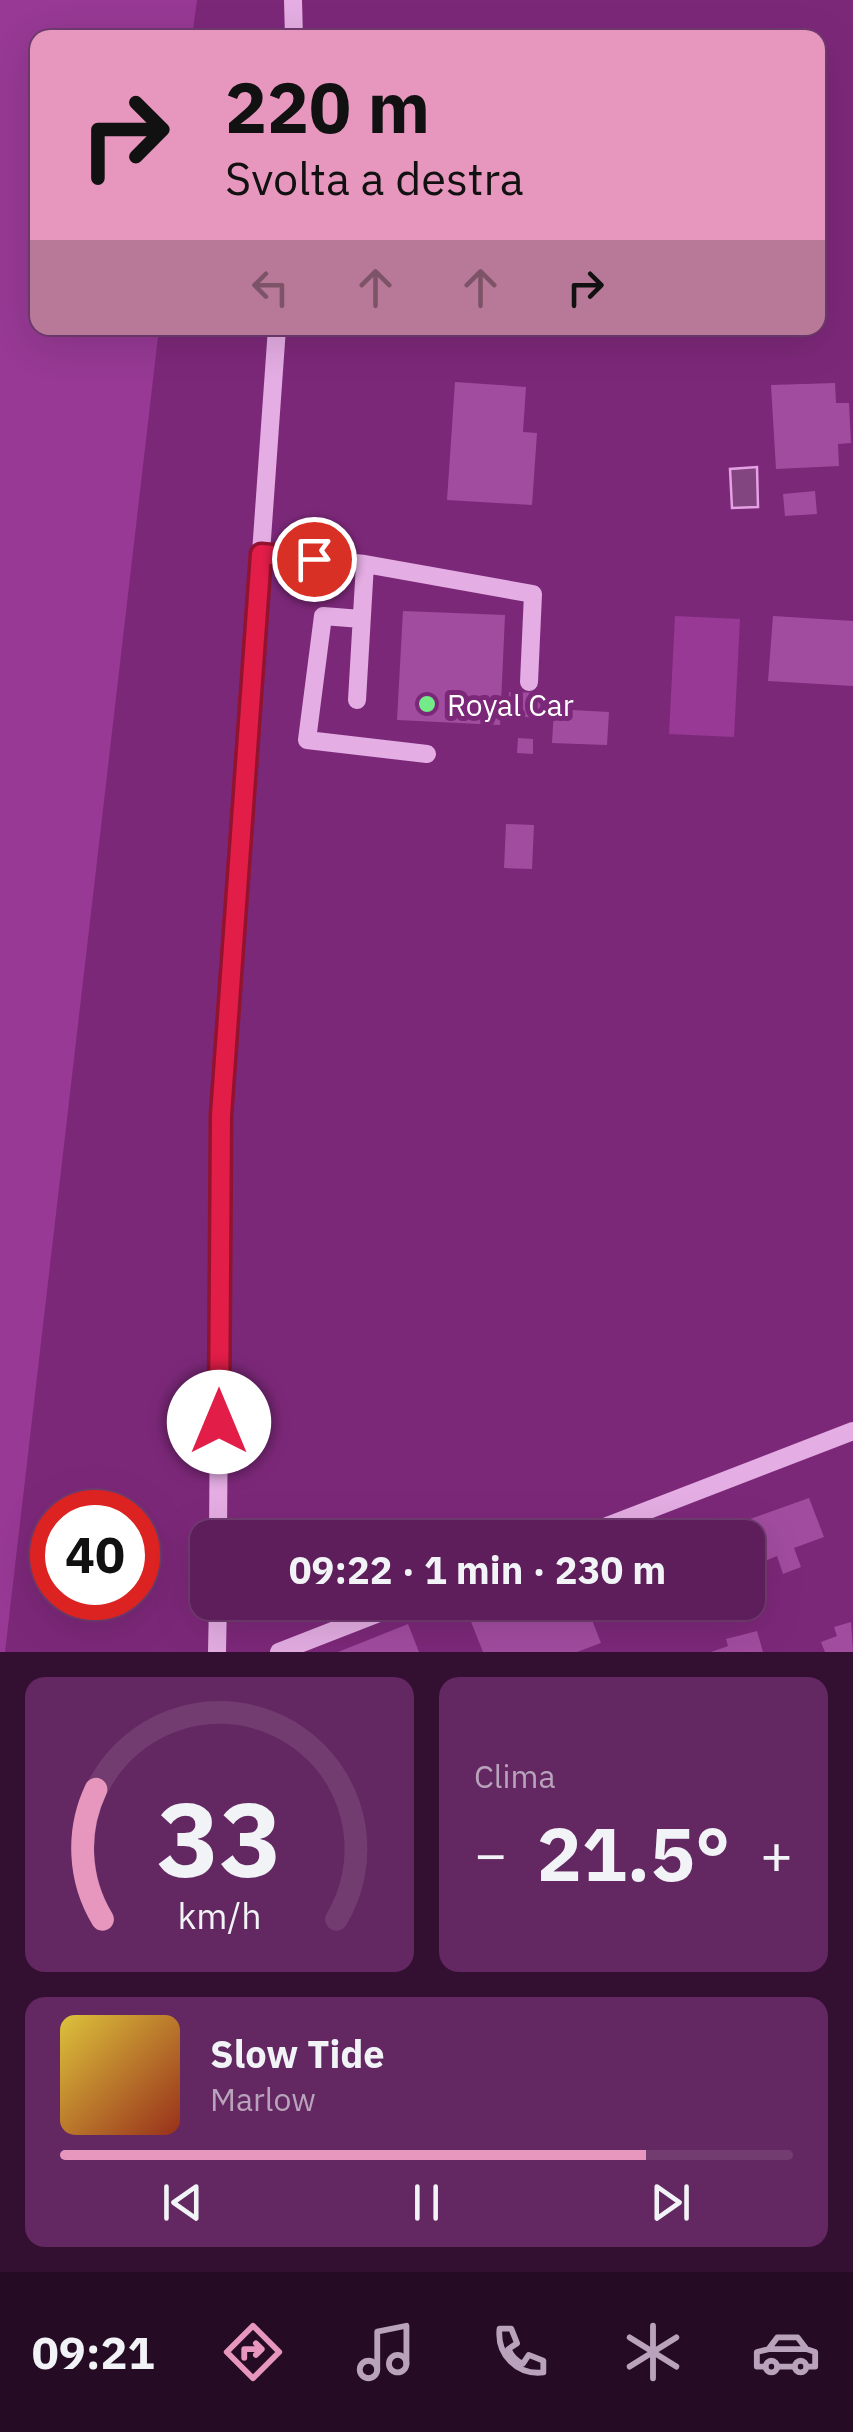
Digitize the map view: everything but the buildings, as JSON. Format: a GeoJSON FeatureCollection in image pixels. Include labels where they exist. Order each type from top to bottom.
{"type":"FeatureCollection","features":[{"type":"Feature","properties":{"kind":"street"},"geometry":{"type":"LineString","coordinates":[[293,0],[294,30]]}},
{"type":"Feature","properties":{"kind":"street"},"geometry":{"type":"LineString","coordinates":[[218,1520],[221,1115],[277,335]]}},
{"type":"Feature","properties":{"kind":"street"},"geometry":{"type":"LineString","coordinates":[[261,554],[365,564],[532,594],[529,682]]}},
{"type":"Feature","properties":{"kind":"street"},"geometry":{"type":"LineString","coordinates":[[357,700],[365,564]]}},
{"type":"Feature","properties":{"kind":"street"},"geometry":{"type":"LineString","coordinates":[[360,619],[323,616],[306,740],[427,754]]}},
{"type":"Feature","properties":{"kind":"street"},"geometry":{"type":"LineString","coordinates":[[623,1520],[853,1431]]}},
{"type":"Feature","properties":{"kind":"street"},"geometry":{"type":"LineString","coordinates":[[218,1620],[218,1652]]}},
{"type":"Feature","properties":{"kind":"street"},"geometry":{"type":"LineString","coordinates":[[279,1652],[361,1620]]}},
{"type":"Feature","properties":{"kind":"shaded area"},"geometry":{"type":"Polygon","coordinates":[[[0,0],[197,0],[193,30],[30,30],[30,335],[158,335],[5,1652],[0,1652],[0,0]]]}},
{"type":"Feature","properties":{"kind":"shaded area"},"geometry":{"type":"Polygon","coordinates":[[[757,467],[758,507],[732,508],[730,469],[757,467]]]}},
{"type":"Feature","properties":{"kind":"shaded area"},"geometry":{"type":"Polygon","coordinates":[[[675,616],[740,619],[734,737],[669,734],[675,616]]]}},
{"type":"Feature","properties":{"kind":"place","name":"Royal Car"},"geometry":{"type":"Point","coordinates":[427,704]}},
{"type":"Feature","properties":{"kind":"route"},"geometry":{"type":"LineString","coordinates":[[219,1422],[221,1115],[261,554],[314,559]]}}]}
